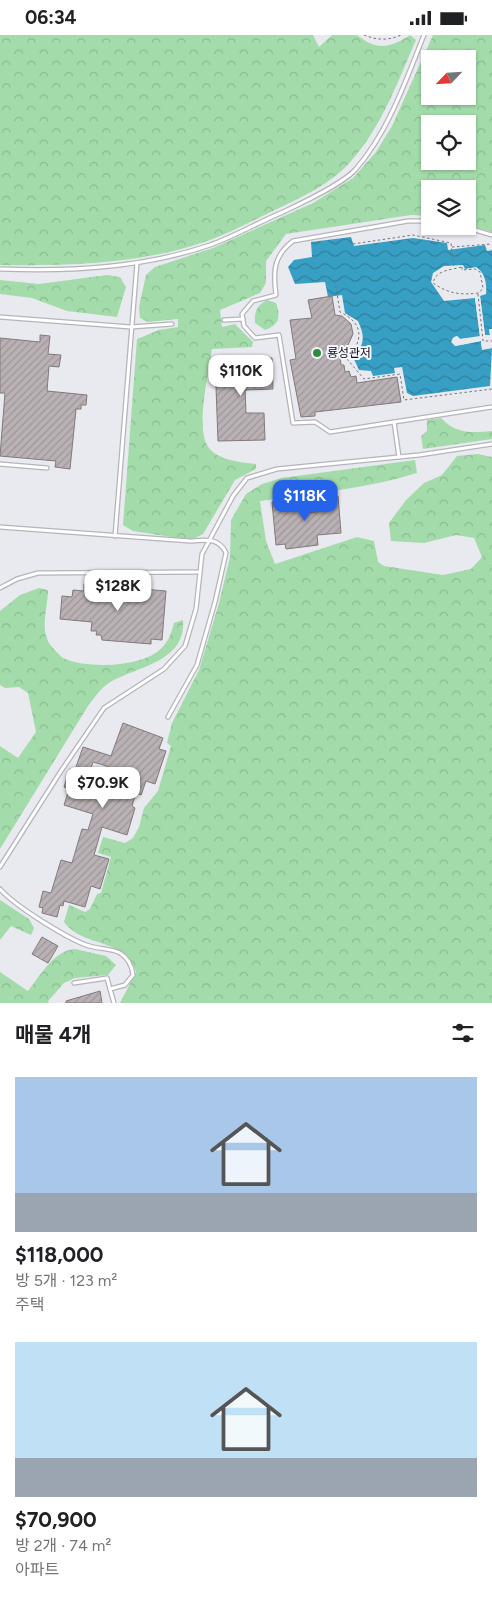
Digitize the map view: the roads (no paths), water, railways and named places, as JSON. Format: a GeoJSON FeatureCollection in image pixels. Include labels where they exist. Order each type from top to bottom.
{"type":"FeatureCollection","features":[{"type":"Feature","properties":{"kind":"lane"},"geometry":{"type":"LineString","coordinates":[[0,269],[42,271],[137,263],[211,244],[311,199],[354,171],[372,146],[393,107],[424,35]]}},
{"type":"Feature","properties":{"kind":"lane"},"geometry":{"type":"LineString","coordinates":[[421,221],[408,221],[293,241],[284,247],[276,260],[273,273],[276,295],[253,301],[242,315],[244,326],[255,338],[279,335],[293,423],[315,422],[330,432],[492,407]]}},
{"type":"Feature","properties":{"kind":"lane"},"geometry":{"type":"LineString","coordinates":[[476,230],[492,235]]}},
{"type":"Feature","properties":{"kind":"lane"},"geometry":{"type":"LineString","coordinates":[[115,536],[137,263]]}},
{"type":"Feature","properties":{"kind":"lane"},"geometry":{"type":"LineString","coordinates":[[0,317],[131,327],[172,324]]}},
{"type":"Feature","properties":{"kind":"lane"},"geometry":{"type":"LineString","coordinates":[[224,320],[243,319]]}},
{"type":"Feature","properties":{"kind":"lane"},"geometry":{"type":"LineString","coordinates":[[394,422],[399,457]]}},
{"type":"Feature","properties":{"kind":"lane"},"geometry":{"type":"LineString","coordinates":[[0,867],[61,771],[104,708],[164,669],[185,647],[196,609],[202,554],[233,496],[247,478],[277,469],[399,457],[492,444]]}},
{"type":"Feature","properties":{"kind":"lane"},"geometry":{"type":"LineString","coordinates":[[0,464],[47,468]]}},
{"type":"Feature","properties":{"kind":"lane"},"geometry":{"type":"LineString","coordinates":[[0,527],[115,536],[217,541],[226,553],[215,602],[197,665],[168,717]]}},
{"type":"Feature","properties":{"kind":"lane"},"geometry":{"type":"LineString","coordinates":[[0,588],[17,579],[38,573],[200,572]]}},
{"type":"Feature","properties":{"kind":"lane"},"geometry":{"type":"LineString","coordinates":[[0,889],[10,901],[70,939],[97,949],[118,952],[128,959],[133,975],[125,985],[110,989]]}},
{"type":"Feature","properties":{"kind":"lane"},"geometry":{"type":"LineString","coordinates":[[74,983],[107,978],[114,1003]]}},
{"type":"Feature","properties":{"kind":"water"},"geometry":{"type":"Polygon","coordinates":[[[351,237],[354,246],[413,238],[447,243],[448,250],[485,245],[487,251],[492,250],[492,329],[489,329],[490,335],[485,335],[480,296],[486,294],[486,286],[485,279],[479,269],[476,267],[465,269],[463,265],[444,266],[433,273],[431,282],[444,301],[475,298],[480,337],[460,339],[457,336],[452,339],[455,346],[481,341],[482,349],[492,348],[490,386],[413,396],[407,393],[402,367],[394,368],[395,373],[373,376],[371,371],[359,370],[353,357],[362,344],[362,331],[358,321],[345,313],[342,295],[328,297],[325,282],[295,284],[288,267],[294,260],[312,257],[311,242],[351,237]]]}},
{"type":"Feature","properties":{"kind":"place","name":"룡성관저"},"geometry":{"type":"Point","coordinates":[317,353]}}]}
